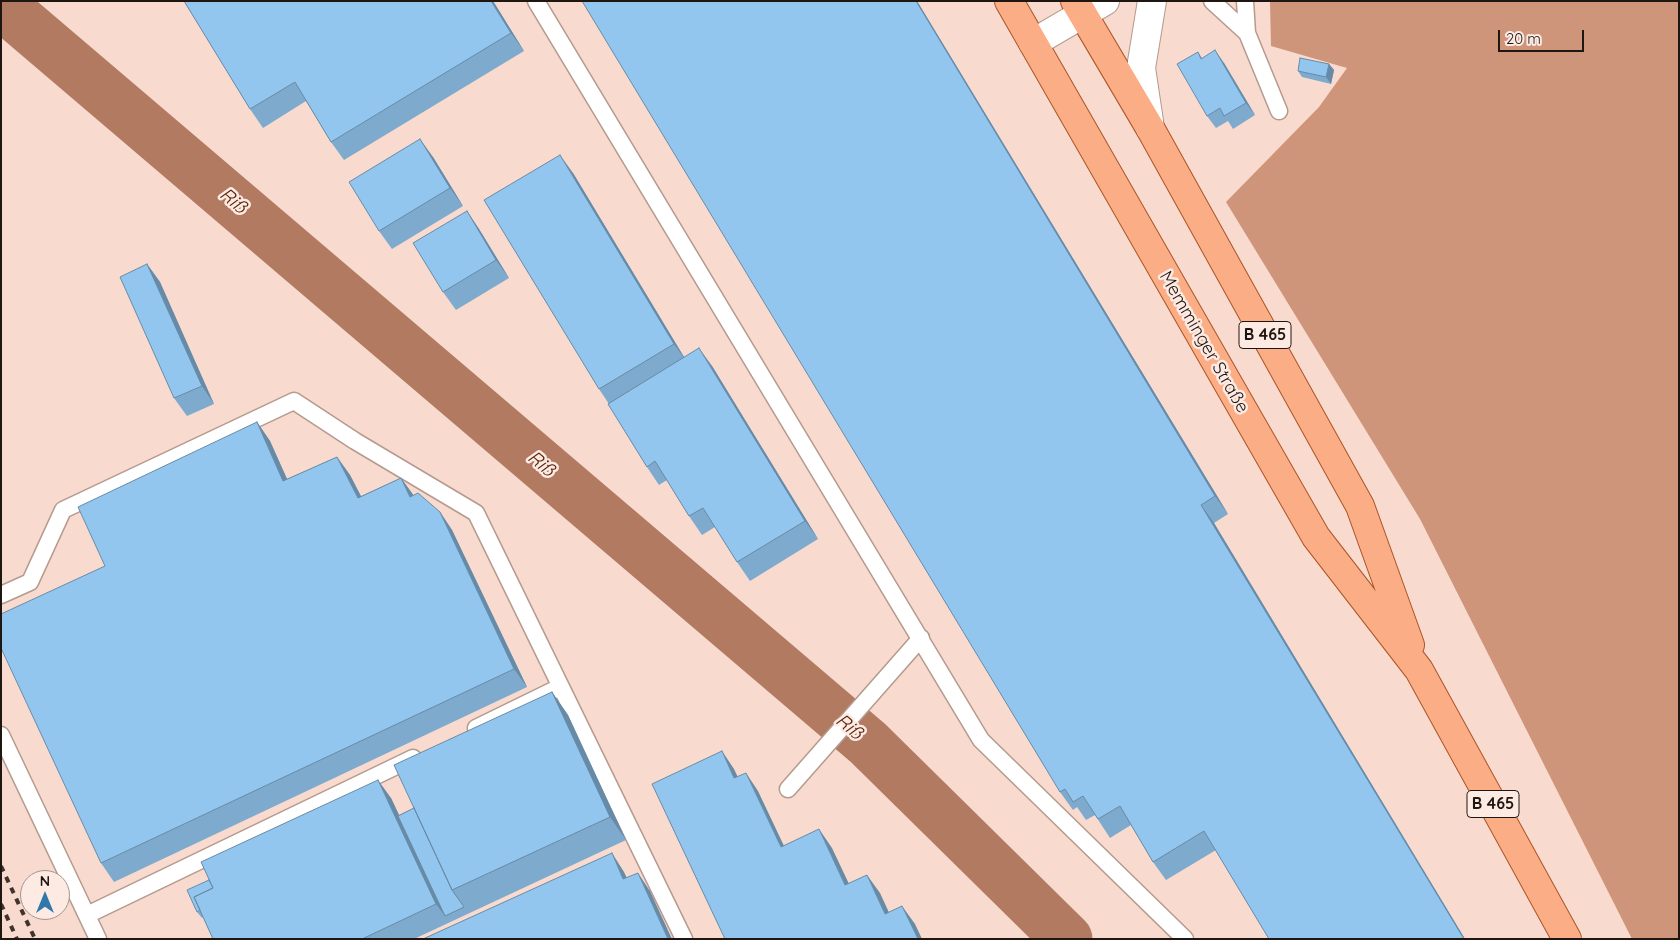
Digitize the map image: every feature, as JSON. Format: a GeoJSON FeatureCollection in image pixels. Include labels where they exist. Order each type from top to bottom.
{"type":"FeatureCollection","features":[{"type":"Feature","properties":{"kind":"main road","name":"Memminger Straße"},"geometry":{"type":"LineString","coordinates":[[1009,1],[1316,537],[1419,670]]}},
{"type":"Feature","properties":{"kind":"main road","name":"Memminger Straße"},"geometry":{"type":"LineString","coordinates":[[1088,5],[1150,128],[1360,506],[1419,670],[1566,939]]}},
{"type":"Feature","properties":{"kind":"street"},"geometry":{"type":"LineString","coordinates":[[1150,128],[1141,68],[1152,1]]}},
{"type":"Feature","properties":{"kind":"street"},"geometry":{"type":"LineString","coordinates":[[1033,43],[1088,5]]}},
{"type":"Feature","properties":{"kind":"lane"},"geometry":{"type":"LineString","coordinates":[[536,1],[981,740],[1185,939]]}},
{"type":"Feature","properties":{"kind":"lane"},"geometry":{"type":"LineString","coordinates":[[1212,1],[1247,33]]}},
{"type":"Feature","properties":{"kind":"lane"},"geometry":{"type":"LineString","coordinates":[[1245,1],[1247,33],[1279,111]]}},
{"type":"Feature","properties":{"kind":"lane"},"geometry":{"type":"LineString","coordinates":[[1,595],[30,582],[63,510],[294,401],[355,441],[476,512],[560,688],[684,939]]}},
{"type":"Feature","properties":{"kind":"lane"},"geometry":{"type":"LineString","coordinates":[[788,789],[921,638]]}},
{"type":"Feature","properties":{"kind":"lane"},"geometry":{"type":"LineString","coordinates":[[462,735],[560,688]]}},
{"type":"Feature","properties":{"kind":"lane"},"geometry":{"type":"LineString","coordinates":[[1,735],[98,939]]}},
{"type":"Feature","properties":{"kind":"lane"},"geometry":{"type":"LineString","coordinates":[[87,915],[426,752]]}},
{"type":"Feature","properties":{"kind":"shaded area"},"geometry":{"type":"Polygon","coordinates":[[[1270,1],[1679,1],[1679,939],[1632,939],[1420,519],[1226,202],[1319,107],[1347,68],[1271,46],[1270,1]]]}},
{"type":"Feature","properties":{"kind":"building"},"geometry":{"type":"Polygon","coordinates":[[[184,1],[491,1],[511,33],[331,142],[295,82],[250,109],[184,1]]]}},
{"type":"Feature","properties":{"kind":"building"},"geometry":{"type":"Polygon","coordinates":[[[582,1],[916,1],[1215,496],[1201,505],[1464,939],[1269,939],[1204,831],[1153,862],[1120,806],[1098,819],[1083,796],[1073,802],[1065,789],[1060,792],[582,1]]]}},
{"type":"Feature","properties":{"kind":"building"},"geometry":{"type":"Polygon","coordinates":[[[1215,50],[1246,103],[1224,116],[1220,108],[1207,116],[1177,64],[1198,52],[1201,59],[1215,50]]]}},
{"type":"Feature","properties":{"kind":"building"},"geometry":{"type":"Polygon","coordinates":[[[1300,58],[1329,64],[1326,77],[1298,71],[1300,58]]]}},
{"type":"Feature","properties":{"kind":"building"},"geometry":{"type":"Polygon","coordinates":[[[420,139],[450,188],[379,231],[349,182],[420,139]]]}},
{"type":"Feature","properties":{"kind":"building"},"geometry":{"type":"Polygon","coordinates":[[[560,155],[674,344],[599,389],[484,200],[560,155]]]}},
{"type":"Feature","properties":{"kind":"building"},"geometry":{"type":"Polygon","coordinates":[[[467,211],[496,260],[443,292],[413,243],[467,211]]]}},
{"type":"Feature","properties":{"kind":"building"},"geometry":{"type":"Polygon","coordinates":[[[147,264],[202,386],[174,398],[120,277],[147,264]]]}},
{"type":"Feature","properties":{"kind":"building"},"geometry":{"type":"Polygon","coordinates":[[[699,348],[805,521],[737,562],[703,508],[689,516],[655,461],[647,467],[608,404],[699,348]]]}},
{"type":"Feature","properties":{"kind":"building"},"geometry":{"type":"Polygon","coordinates":[[[257,422],[283,481],[337,457],[358,498],[401,478],[410,497],[418,493],[440,512],[514,669],[101,863],[1,648],[1,614],[105,566],[78,507],[257,422]]]}},
{"type":"Feature","properties":{"kind":"building"},"geometry":{"type":"Polygon","coordinates":[[[552,692],[610,817],[452,890],[394,765],[552,692]]]}},
{"type":"Feature","properties":{"kind":"building"},"geometry":{"type":"Polygon","coordinates":[[[722,751],[734,778],[746,773],[781,847],[819,829],[845,885],[867,875],[885,914],[902,906],[918,939],[725,939],[652,784],[722,751]]]}},
{"type":"Feature","properties":{"kind":"building"},"geometry":{"type":"Polygon","coordinates":[[[378,780],[436,904],[362,939],[213,939],[194,897],[213,888],[201,862],[378,780]]]}},
{"type":"Feature","properties":{"kind":"building"},"geometry":{"type":"Polygon","coordinates":[[[414,808],[452,890],[464,907],[445,916],[398,816],[414,808]]]}},
{"type":"Feature","properties":{"kind":"building"},"geometry":{"type":"Polygon","coordinates":[[[612,853],[623,879],[638,873],[668,939],[423,939],[612,853]]]}},
{"type":"Feature","properties":{"kind":"building"},"geometry":{"type":"Polygon","coordinates":[[[209,880],[213,888],[194,897],[200,910],[197,912],[187,890],[209,880]]]}},
{"type":"Feature","properties":{"kind":"waterway","name":"Riß"},"geometry":{"type":"LineString","coordinates":[[1,4],[868,743],[1067,939]]}},
{"type":"Feature","properties":{"kind":"railway"},"geometry":{"type":"LineString","coordinates":[[1,866],[35,939]]}},
{"type":"Feature","properties":{"kind":"railway"},"geometry":{"type":"LineString","coordinates":[[1,904],[17,939]]}}]}
